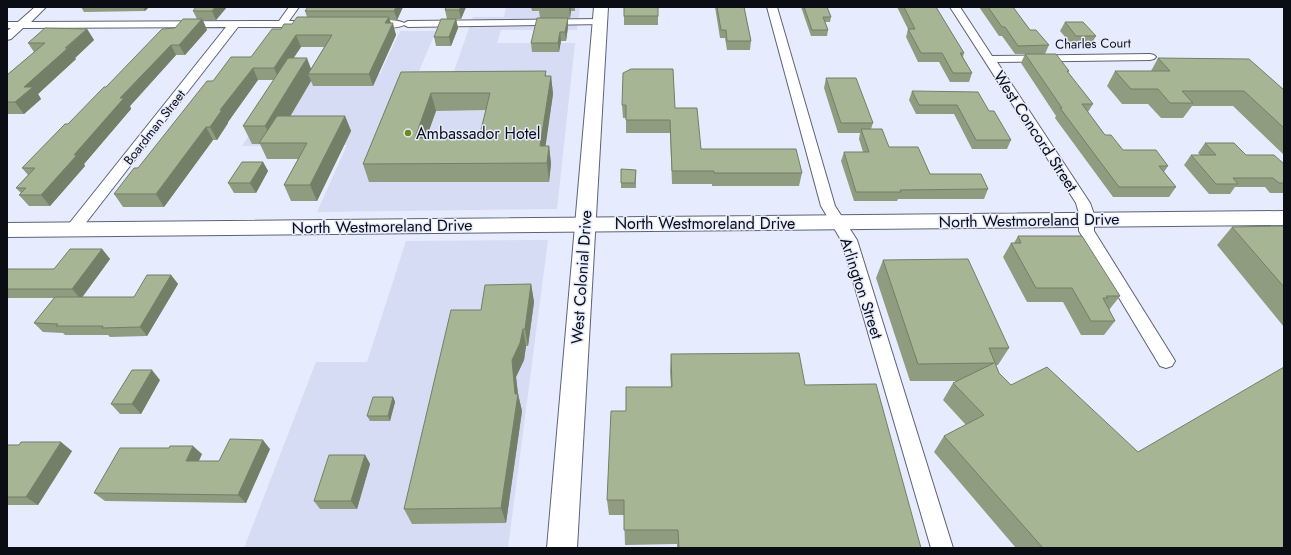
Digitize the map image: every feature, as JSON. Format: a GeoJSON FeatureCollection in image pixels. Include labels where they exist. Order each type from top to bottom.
{"type":"FeatureCollection","features":[{"type":"Feature","properties":{"kind":"main road","name":"West Colonial Drive"},"geometry":{"type":"LineString","coordinates":[[562,548],[601,15]]}},
{"type":"Feature","properties":{"kind":"main road","name":"North Westmoreland Drive"},"geometry":{"type":"LineString","coordinates":[[7,230],[1284,218]]}},
{"type":"Feature","properties":{"kind":"street"},"geometry":{"type":"LineString","coordinates":[[7,37],[41,7]]}},
{"type":"Feature","properties":{"kind":"street"},"geometry":{"type":"LineString","coordinates":[[281,24],[294,7]]}},
{"type":"Feature","properties":{"kind":"street","name":"Arlington Street"},"geometry":{"type":"LineString","coordinates":[[772,7],[828,206],[849,240],[942,548]]}},
{"type":"Feature","properties":{"kind":"street","name":"West Concord Street"},"geometry":{"type":"LineString","coordinates":[[955,7],[1083,203],[1087,211],[1087,232],[1166,361]]}},
{"type":"Feature","properties":{"kind":"street"},"geometry":{"type":"LineString","coordinates":[[360,24],[403,24],[601,15]]}},
{"type":"Feature","properties":{"kind":"street"},"geometry":{"type":"LineString","coordinates":[[7,25],[321,24]]}},
{"type":"Feature","properties":{"kind":"street","name":"Boardman Street"},"geometry":{"type":"LineString","coordinates":[[73,229],[234,25]]}},
{"type":"Feature","properties":{"kind":"street","name":"Charles Court"},"geometry":{"type":"LineString","coordinates":[[989,58],[1150,57]]}},
{"type":"Feature","properties":{"kind":"shaded area"},"geometry":{"type":"Polygon","coordinates":[[[506,7],[580,7],[577,30],[501,30],[497,43],[575,43],[557,209],[317,212],[347,145],[242,146],[287,75],[380,74],[400,31],[436,31],[419,71],[454,71],[473,17],[504,17],[506,7]]]}},
{"type":"Feature","properties":{"kind":"shaded area"},"geometry":{"type":"Polygon","coordinates":[[[548,240],[508,548],[244,548],[316,362],[367,362],[406,241],[548,240]]]}},
{"type":"Feature","properties":{"kind":"building"},"geometry":{"type":"Polygon","coordinates":[[[196,7],[215,7],[212,11],[193,11],[196,7]]]}},
{"type":"Feature","properties":{"kind":"building"},"geometry":{"type":"Polygon","coordinates":[[[308,7],[396,7],[394,11],[305,11],[308,7]]]}},
{"type":"Feature","properties":{"kind":"building"},"geometry":{"type":"Polygon","coordinates":[[[446,7],[461,7],[459,10],[445,10],[446,7]]]}},
{"type":"Feature","properties":{"kind":"building"},"geometry":{"type":"Polygon","coordinates":[[[624,7],[658,7],[658,16],[624,16],[624,7]]]}},
{"type":"Feature","properties":{"kind":"building"},"geometry":{"type":"Polygon","coordinates":[[[717,7],[744,7],[751,41],[727,41],[726,30],[721,30],[717,7]]]}},
{"type":"Feature","properties":{"kind":"building"},"geometry":{"type":"Polygon","coordinates":[[[804,7],[827,7],[831,17],[823,17],[828,30],[812,30],[804,7]]]}},
{"type":"Feature","properties":{"kind":"building"},"geometry":{"type":"Polygon","coordinates":[[[904,7],[936,7],[964,53],[960,53],[972,73],[953,73],[942,53],[921,53],[908,29],[915,29],[904,7]]]}},
{"type":"Feature","properties":{"kind":"building"},"geometry":{"type":"Polygon","coordinates":[[[988,7],[1013,7],[1030,30],[1036,30],[1049,45],[1018,46],[1005,27],[1002,27],[988,7]]]}},
{"type":"Feature","properties":{"kind":"building"},"geometry":{"type":"Polygon","coordinates":[[[297,17],[389,17],[385,23],[393,23],[369,74],[308,74],[332,35],[296,35],[274,68],[253,68],[220,110],[222,110],[210,127],[206,127],[156,194],[114,194],[134,168],[138,168],[207,81],[213,81],[231,57],[251,57],[272,29],[281,29],[284,24],[292,24],[297,17]]]}},
{"type":"Feature","properties":{"kind":"building"},"geometry":{"type":"Polygon","coordinates":[[[537,18],[568,18],[565,32],[560,32],[558,43],[531,43],[537,18]]]}},
{"type":"Feature","properties":{"kind":"building"},"geometry":{"type":"Polygon","coordinates":[[[183,19],[202,19],[179,45],[171,45],[120,98],[124,98],[74,155],[77,155],[41,195],[19,195],[26,188],[16,188],[35,168],[22,168],[65,124],[68,124],[104,87],[106,87],[162,29],[175,28],[183,19]]]}},
{"type":"Feature","properties":{"kind":"building"},"geometry":{"type":"Polygon","coordinates":[[[441,19],[456,19],[449,37],[434,37],[441,19]]]}},
{"type":"Feature","properties":{"kind":"building"},"geometry":{"type":"Polygon","coordinates":[[[1065,22],[1083,22],[1096,36],[1076,36],[1065,22]]]}},
{"type":"Feature","properties":{"kind":"building"},"geometry":{"type":"Polygon","coordinates":[[[45,28],[87,29],[24,87],[33,87],[15,102],[7,102],[7,75],[45,43],[28,43],[45,28]]]}},
{"type":"Feature","properties":{"kind":"building"},"geometry":{"type":"Polygon","coordinates":[[[1025,54],[1056,54],[1069,71],[1067,71],[1093,104],[1082,104],[1105,135],[1111,135],[1123,150],[1156,150],[1168,166],[1159,166],[1176,187],[1119,187],[1060,108],[1062,108],[1025,54]]]}},
{"type":"Feature","properties":{"kind":"building"},"geometry":{"type":"Polygon","coordinates":[[[288,58],[307,58],[265,126],[243,126],[288,58]]]}},
{"type":"Feature","properties":{"kind":"building"},"geometry":{"type":"Polygon","coordinates":[[[1158,58],[1249,59],[1284,90],[1284,128],[1244,91],[1182,91],[1193,103],[1170,103],[1158,89],[1131,89],[1115,71],[1170,71],[1158,58]]]}},
{"type":"Feature","properties":{"kind":"building"},"geometry":{"type":"Polygon","coordinates":[[[631,69],[673,69],[675,108],[697,108],[701,149],[796,149],[802,173],[714,173],[714,171],[672,171],[670,120],[626,120],[626,105],[622,105],[623,73],[631,69]]]}},
{"type":"Feature","properties":{"kind":"building"},"geometry":{"type":"Polygon","coordinates":[[[546,71],[545,76],[551,76],[540,146],[549,146],[547,163],[363,164],[401,72],[546,71]],[[431,93],[415,138],[479,138],[490,93],[431,93]]]}},
{"type":"Feature","properties":{"kind":"building"},"geometry":{"type":"Polygon","coordinates":[[[826,78],[856,78],[873,123],[841,123],[826,78]]]}},
{"type":"Feature","properties":{"kind":"building"},"geometry":{"type":"Polygon","coordinates":[[[912,91],[978,92],[989,111],[994,111],[1011,140],[976,140],[957,105],[919,105],[912,91]]]}},
{"type":"Feature","properties":{"kind":"building"},"geometry":{"type":"Polygon","coordinates":[[[277,116],[345,116],[310,185],[284,185],[307,143],[259,143],[277,116]]]}},
{"type":"Feature","properties":{"kind":"building"},"geometry":{"type":"Polygon","coordinates":[[[861,129],[882,129],[889,147],[918,147],[930,174],[981,174],[988,189],[856,192],[844,152],[869,152],[861,129]]]}},
{"type":"Feature","properties":{"kind":"building"},"geometry":{"type":"Polygon","coordinates":[[[1205,143],[1234,143],[1246,155],[1274,155],[1284,164],[1284,183],[1279,183],[1273,178],[1233,178],[1238,184],[1216,184],[1191,155],[1216,155],[1205,143]]]}},
{"type":"Feature","properties":{"kind":"building"},"geometry":{"type":"Polygon","coordinates":[[[242,162],[263,162],[250,183],[228,183],[242,162]]]}},
{"type":"Feature","properties":{"kind":"building"},"geometry":{"type":"Polygon","coordinates":[[[621,169],[636,170],[635,183],[621,183],[621,169]]]}},
{"type":"Feature","properties":{"kind":"building"},"geometry":{"type":"Polygon","coordinates":[[[1284,226],[1284,287],[1232,227],[1284,226]]]}},
{"type":"Feature","properties":{"kind":"building"},"geometry":{"type":"Polygon","coordinates":[[[1018,236],[1082,236],[1120,296],[1106,296],[1108,298],[1103,298],[1115,321],[1091,321],[1072,288],[1036,288],[1011,243],[1021,243],[1018,236]]]}},
{"type":"Feature","properties":{"kind":"building"},"geometry":{"type":"Polygon","coordinates":[[[70,249],[102,249],[72,289],[7,289],[7,269],[54,269],[70,249]]]}},
{"type":"Feature","properties":{"kind":"building"},"geometry":{"type":"Polygon","coordinates":[[[968,259],[1009,348],[989,348],[999,373],[1011,385],[1047,367],[1138,452],[1284,367],[1284,548],[1043,548],[944,436],[984,415],[953,383],[994,363],[918,364],[883,260],[968,259]]]}},
{"type":"Feature","properties":{"kind":"building"},"geometry":{"type":"Polygon","coordinates":[[[147,275],[171,275],[140,327],[102,328],[103,326],[56,326],[58,324],[34,323],[55,297],[134,297],[147,275]]]}},
{"type":"Feature","properties":{"kind":"building"},"geometry":{"type":"Polygon","coordinates":[[[531,284],[525,329],[523,329],[520,343],[512,360],[515,394],[518,394],[501,508],[404,509],[451,310],[481,310],[485,285],[531,284]]]}},
{"type":"Feature","properties":{"kind":"building"},"geometry":{"type":"Polygon","coordinates":[[[799,353],[805,385],[876,384],[921,548],[679,548],[678,530],[624,530],[624,500],[607,500],[611,411],[626,411],[626,387],[672,387],[671,354],[799,353]]]}},
{"type":"Feature","properties":{"kind":"building"},"geometry":{"type":"Polygon","coordinates":[[[132,370],[152,370],[132,404],[111,404],[132,370]]]}},
{"type":"Feature","properties":{"kind":"building"},"geometry":{"type":"Polygon","coordinates":[[[373,397],[393,397],[388,416],[367,416],[373,397]]]}},
{"type":"Feature","properties":{"kind":"building"},"geometry":{"type":"Polygon","coordinates":[[[230,439],[263,440],[238,495],[94,493],[120,448],[169,448],[170,446],[193,446],[186,461],[219,461],[230,439]]]}},
{"type":"Feature","properties":{"kind":"building"},"geometry":{"type":"Polygon","coordinates":[[[21,442],[61,442],[26,497],[7,497],[7,445],[19,445],[21,442]]]}},
{"type":"Feature","properties":{"kind":"building"},"geometry":{"type":"Polygon","coordinates":[[[329,455],[365,455],[351,501],[314,501],[329,455]]]}},
{"type":"Feature","properties":{"kind":"place","name":"Ambassador Hotel"},"geometry":{"type":"Point","coordinates":[408,133]}}]}
